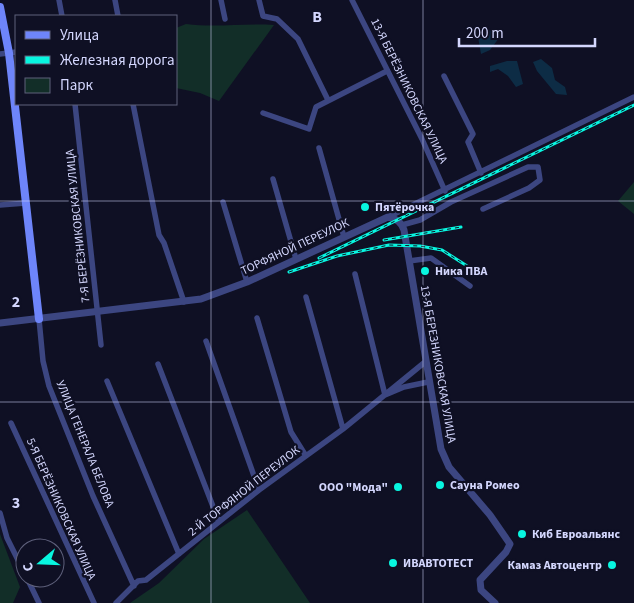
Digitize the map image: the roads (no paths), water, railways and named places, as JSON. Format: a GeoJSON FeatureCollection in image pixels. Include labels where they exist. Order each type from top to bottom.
{"type":"FeatureCollection","features":[{"type":"Feature","properties":{"kind":"main road","name":"УЛИЦА ГЕНЕРАЛА БЕЛОВА"},"geometry":{"type":"LineString","coordinates":[[0,7],[12,52],[15,84]]}},
{"type":"Feature","properties":{"kind":"main road","name":"УЛИЦА ГЕНЕРАЛА БЕЛОВА"},"geometry":{"type":"LineString","coordinates":[[17,105],[39,318]]}},
{"type":"Feature","properties":{"kind":"street"},"geometry":{"type":"LineString","coordinates":[[59,0],[62,15]]}},
{"type":"Feature","properties":{"kind":"street"},"geometry":{"type":"LineString","coordinates":[[115,0],[118,15]]}},
{"type":"Feature","properties":{"kind":"street"},"geometry":{"type":"LineString","coordinates":[[221,0],[225,19]]}},
{"type":"Feature","properties":{"kind":"street"},"geometry":{"type":"LineString","coordinates":[[260,0],[263,16],[277,19],[298,39],[328,100]]}},
{"type":"Feature","properties":{"kind":"street","name":"13-Я БЕРЁЗНИКОВСКАЯ УЛИЦА"},"geometry":{"type":"LineString","coordinates":[[352,0],[422,139],[444,191]]}},
{"type":"Feature","properties":{"kind":"street"},"geometry":{"type":"LineString","coordinates":[[0,54],[12,52]]}},
{"type":"Feature","properties":{"kind":"street"},"geometry":{"type":"LineString","coordinates":[[264,113],[309,129],[316,107],[387,71]]}},
{"type":"Feature","properties":{"kind":"street"},"geometry":{"type":"LineString","coordinates":[[444,76],[473,134],[468,142],[481,173]]}},
{"type":"Feature","properties":{"kind":"street","name":"ТОРФЯНОЙ ПЕРЕУЛОК"},"geometry":{"type":"LineString","coordinates":[[0,323],[184,302],[217,294],[444,191],[634,97]]}},
{"type":"Feature","properties":{"kind":"street","name":"7-Я БЕРЁЗНИКОВСКАЯ УЛИЦА"},"geometry":{"type":"LineString","coordinates":[[74,105],[101,345]]}},
{"type":"Feature","properties":{"kind":"street"},"geometry":{"type":"LineString","coordinates":[[133,105],[159,235],[164,243],[184,302]]}},
{"type":"Feature","properties":{"kind":"street"},"geometry":{"type":"LineString","coordinates":[[318,148],[344,237]]}},
{"type":"Feature","properties":{"kind":"street"},"geometry":{"type":"LineString","coordinates":[[388,217],[395,218],[402,225],[420,220],[451,202],[528,167],[538,167],[540,180],[529,188],[483,209]]}},
{"type":"Feature","properties":{"kind":"street"},"geometry":{"type":"LineString","coordinates":[[273,179],[296,259]]}},
{"type":"Feature","properties":{"kind":"street"},"geometry":{"type":"LineString","coordinates":[[223,202],[246,282]]}},
{"type":"Feature","properties":{"kind":"street"},"geometry":{"type":"LineString","coordinates":[[0,205],[26,203]]}},
{"type":"Feature","properties":{"kind":"street","name":"13-Я БЕРЕЗНИКОВСКАЯ УЛИЦА"},"geometry":{"type":"LineString","coordinates":[[402,225],[438,436],[446,462],[510,542],[510,547],[480,580],[482,592],[495,603]]}},
{"type":"Feature","properties":{"kind":"street"},"geometry":{"type":"LineString","coordinates":[[409,262],[430,258],[470,286]]}},
{"type":"Feature","properties":{"kind":"street"},"geometry":{"type":"LineString","coordinates":[[355,274],[385,395]]}},
{"type":"Feature","properties":{"kind":"street"},"geometry":{"type":"LineString","coordinates":[[306,297],[343,429]]}},
{"type":"Feature","properties":{"kind":"street","name":"УЛИЦА ГЕНЕРАЛА БЕЛОВА"},"geometry":{"type":"LineString","coordinates":[[39,318],[49,386],[93,496],[134,586]]}},
{"type":"Feature","properties":{"kind":"street"},"geometry":{"type":"LineString","coordinates":[[257,318],[290,432],[306,456]]}},
{"type":"Feature","properties":{"kind":"street"},"geometry":{"type":"LineString","coordinates":[[206,341],[259,490]]}},
{"type":"Feature","properties":{"kind":"street","name":"2-Й ТОРФЯНОЙ ПЕРЕУЛОК"},"geometry":{"type":"LineString","coordinates":[[116,603],[138,581],[146,580],[259,490],[343,429],[425,362]]}},
{"type":"Feature","properties":{"kind":"street"},"geometry":{"type":"LineString","coordinates":[[158,364],[219,522]]}},
{"type":"Feature","properties":{"kind":"street"},"geometry":{"type":"LineString","coordinates":[[107,381],[179,554]]}},
{"type":"Feature","properties":{"kind":"street","name":"2-Й ТОРФЯНОЙ ПЕРЕУЛОК"},"geometry":{"type":"LineString","coordinates":[[385,395],[404,387],[428,382]]}},
{"type":"Feature","properties":{"kind":"street","name":"5-Я БЕРЁЗНИКОВСКАЯ УЛИЦА"},"geometry":{"type":"LineString","coordinates":[[11,423],[94,603]]}},
{"type":"Feature","properties":{"kind":"street"},"geometry":{"type":"LineString","coordinates":[[0,513],[7,538],[15,554]]}},
{"type":"Feature","properties":{"kind":"street"},"geometry":{"type":"LineString","coordinates":[[32,588],[39,603]]}},
{"type":"Feature","properties":{"kind":"water"},"geometry":{"type":"Polygon","coordinates":[[[488,30],[497,33],[499,38],[490,50],[481,54],[478,37],[488,30]]]}},
{"type":"Feature","properties":{"kind":"water"},"geometry":{"type":"Polygon","coordinates":[[[541,59],[552,68],[555,80],[565,87],[567,95],[556,94],[537,71],[533,62],[541,59]]]}},
{"type":"Feature","properties":{"kind":"water"},"geometry":{"type":"Polygon","coordinates":[[[507,61],[517,61],[523,84],[516,87],[508,76],[498,69],[490,72],[490,66],[507,61]]]}},
{"type":"Feature","properties":{"kind":"railway"},"geometry":{"type":"LineString","coordinates":[[319,258],[634,105]]}},
{"type":"Feature","properties":{"kind":"railway"},"geometry":{"type":"LineString","coordinates":[[384,240],[461,227]]}},
{"type":"Feature","properties":{"kind":"railway"},"geometry":{"type":"LineString","coordinates":[[289,272],[337,256],[389,245],[420,246],[442,250],[475,271]]}},
{"type":"Feature","properties":{"kind":"place","name":"Пятёрочка"},"geometry":{"type":"Point","coordinates":[365,207]}},
{"type":"Feature","properties":{"kind":"place","name":"Ника ПВА"},"geometry":{"type":"Point","coordinates":[425,271]}},
{"type":"Feature","properties":{"kind":"place","name":"Сауна Ромео"},"geometry":{"type":"Point","coordinates":[440,485]}},
{"type":"Feature","properties":{"kind":"place","name":"ООО \"Мода\""},"geometry":{"type":"Point","coordinates":[398,487]}},
{"type":"Feature","properties":{"kind":"place","name":"Киб Евроальянс"},"geometry":{"type":"Point","coordinates":[522,534]}},
{"type":"Feature","properties":{"kind":"place","name":"ИВАВТОТЕСТ"},"geometry":{"type":"Point","coordinates":[393,563]}},
{"type":"Feature","properties":{"kind":"place","name":"Камаз Автоцентр"},"geometry":{"type":"Point","coordinates":[612,565]}}]}
